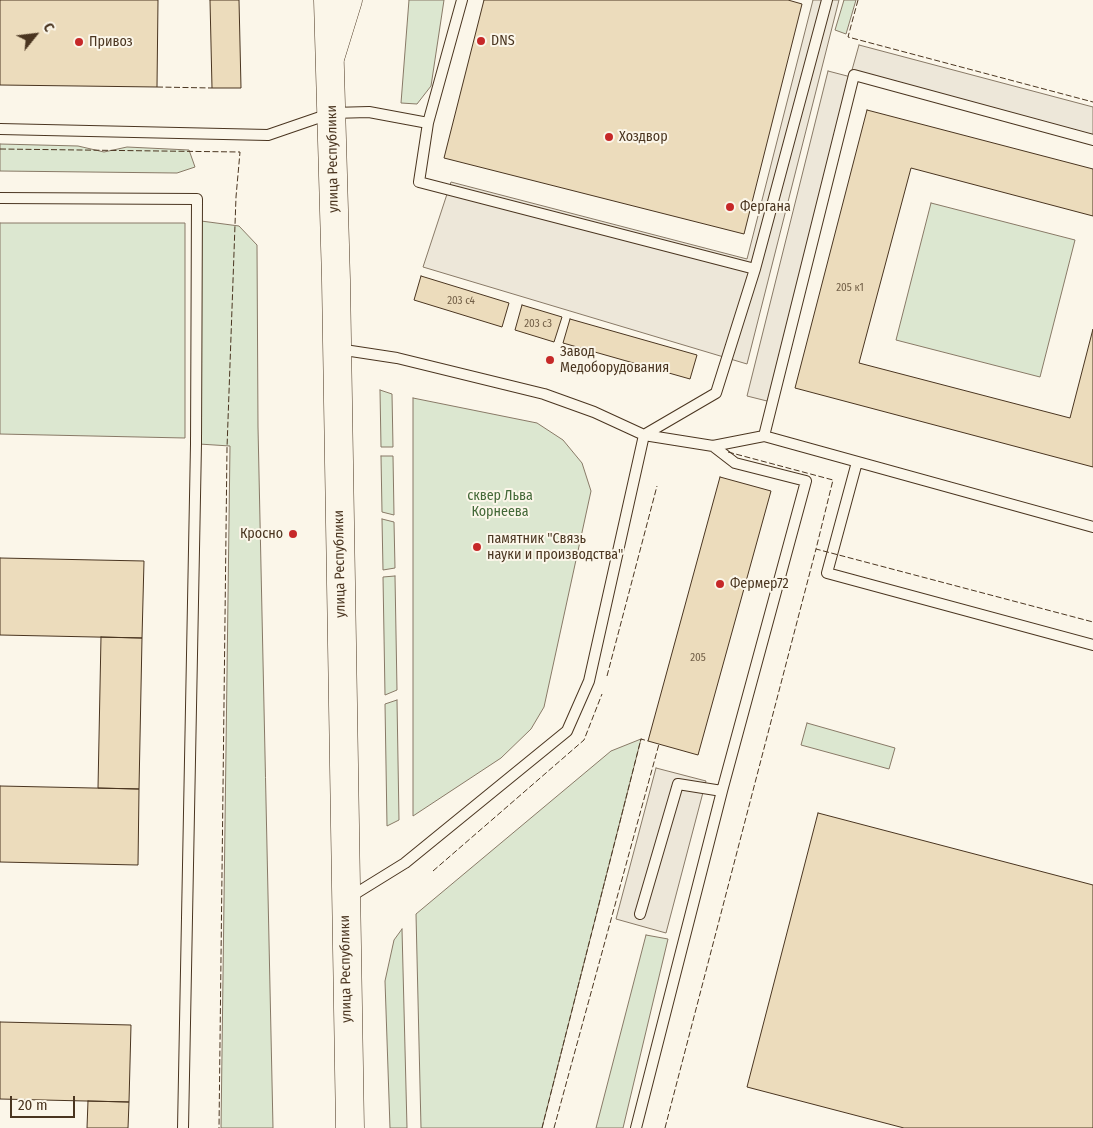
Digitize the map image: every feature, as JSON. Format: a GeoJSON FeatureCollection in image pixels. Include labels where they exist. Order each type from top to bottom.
{"type":"FeatureCollection","features":[{"type":"Feature","properties":{"kind":"main road","name":"улица Республики"},"geometry":{"type":"LineString","coordinates":[[328,0],[331,56],[337,349],[350,1128]]}},
{"type":"Feature","properties":{"kind":"main road"},"geometry":{"type":"LineString","coordinates":[[331,56],[348,0]]}},
{"type":"Feature","properties":{"kind":"lane"},"geometry":{"type":"LineString","coordinates":[[462,0],[428,123],[419,182],[755,269]]}},
{"type":"Feature","properties":{"kind":"lane"},"geometry":{"type":"LineString","coordinates":[[345,900],[405,863],[567,731],[589,680],[644,435],[716,393],[755,269],[826,0]]}},
{"type":"Feature","properties":{"kind":"lane"},"geometry":{"type":"LineString","coordinates":[[764,436],[854,75],[1093,140]]}},
{"type":"Feature","properties":{"kind":"lane"},"geometry":{"type":"LineString","coordinates":[[0,128],[268,135],[332,113],[369,112],[428,123]]}},
{"type":"Feature","properties":{"kind":"lane"},"geometry":{"type":"LineString","coordinates":[[0,198],[197,198],[196,454],[183,1128]]}},
{"type":"Feature","properties":{"kind":"lane"},"geometry":{"type":"LineString","coordinates":[[337,349],[397,358],[544,394],[602,415],[644,435],[713,446],[764,436],[1093,527]]}},
{"type":"Feature","properties":{"kind":"lane"},"geometry":{"type":"LineString","coordinates":[[636,1128],[722,791],[806,481],[735,463],[713,446]]}},
{"type":"Feature","properties":{"kind":"lane"},"geometry":{"type":"LineString","coordinates":[[857,462],[827,573],[1093,645]]}},
{"type":"Feature","properties":{"kind":"lane"},"geometry":{"type":"LineString","coordinates":[[640,914],[678,784],[722,791]]}},
{"type":"Feature","properties":{"kind":"green space"},"geometry":{"type":"Polygon","coordinates":[[[409,0],[444,0],[431,86],[417,104],[401,103],[409,0]]]}},
{"type":"Feature","properties":{"kind":"green space"},"geometry":{"type":"Polygon","coordinates":[[[844,0],[856,0],[846,34],[835,30],[844,0]]]}},
{"type":"Feature","properties":{"kind":"green space"},"geometry":{"type":"Polygon","coordinates":[[[0,144],[78,146],[104,152],[127,147],[189,150],[195,167],[177,173],[0,171],[0,144]]]}},
{"type":"Feature","properties":{"kind":"green space"},"geometry":{"type":"Polygon","coordinates":[[[931,203],[1075,240],[1040,377],[896,340],[931,203]]]}},
{"type":"Feature","properties":{"kind":"green space"},"geometry":{"type":"Polygon","coordinates":[[[201,221],[239,226],[257,245],[258,427],[273,1128],[221,1128],[230,446],[199,444],[201,221]]]}},
{"type":"Feature","properties":{"kind":"green space"},"geometry":{"type":"Polygon","coordinates":[[[0,223],[185,223],[185,438],[0,434],[0,223]]]}},
{"type":"Feature","properties":{"kind":"green space"},"geometry":{"type":"Polygon","coordinates":[[[380,390],[392,394],[393,447],[381,447],[380,390]]]}},
{"type":"Feature","properties":{"kind":"green space","name":"сквер Льва Корнеева"},"geometry":{"type":"Polygon","coordinates":[[[413,398],[537,423],[563,440],[582,463],[591,491],[544,707],[531,729],[501,758],[413,816],[413,398]]]}},
{"type":"Feature","properties":{"kind":"green space"},"geometry":{"type":"Polygon","coordinates":[[[381,456],[393,456],[394,515],[382,512],[381,456]]]}},
{"type":"Feature","properties":{"kind":"green space"},"geometry":{"type":"Polygon","coordinates":[[[382,519],[394,522],[395,568],[383,570],[382,519]]]}},
{"type":"Feature","properties":{"kind":"green space"},"geometry":{"type":"Polygon","coordinates":[[[395,576],[397,690],[385,695],[383,577],[395,576]]]}},
{"type":"Feature","properties":{"kind":"green space"},"geometry":{"type":"Polygon","coordinates":[[[397,700],[399,820],[387,826],[385,704],[397,700]]]}},
{"type":"Feature","properties":{"kind":"green space"},"geometry":{"type":"Polygon","coordinates":[[[807,723],[895,748],[889,769],[801,745],[807,723]]]}},
{"type":"Feature","properties":{"kind":"green space"},"geometry":{"type":"Polygon","coordinates":[[[641,739],[542,1128],[421,1128],[416,914],[611,751],[641,739]]]}},
{"type":"Feature","properties":{"kind":"green space"},"geometry":{"type":"Polygon","coordinates":[[[402,929],[407,1128],[390,1128],[385,981],[394,940],[402,929]]]}},
{"type":"Feature","properties":{"kind":"green space"},"geometry":{"type":"Polygon","coordinates":[[[646,935],[668,939],[623,1128],[596,1128],[646,935]]]}},
{"type":"Feature","properties":{"kind":"shaded area"},"geometry":{"type":"Polygon","coordinates":[[[813,0],[839,0],[747,364],[423,267],[451,182],[747,259],[813,0]]]}},
{"type":"Feature","properties":{"kind":"shaded area"},"geometry":{"type":"Polygon","coordinates":[[[859,45],[1093,107],[1093,135],[852,70],[859,45]]]}},
{"type":"Feature","properties":{"kind":"shaded area"},"geometry":{"type":"Polygon","coordinates":[[[828,71],[851,77],[771,402],[747,396],[828,71]]]}},
{"type":"Feature","properties":{"kind":"shaded area"},"geometry":{"type":"Polygon","coordinates":[[[656,768],[706,781],[666,933],[616,919],[656,768]]]}},
{"type":"Feature","properties":{"kind":"building","name":"Привоз"},"geometry":{"type":"Polygon","coordinates":[[[0,0],[158,0],[157,87],[0,85],[0,0]]]}},
{"type":"Feature","properties":{"kind":"building"},"geometry":{"type":"Polygon","coordinates":[[[210,0],[239,0],[241,88],[212,88],[210,0]]]}},
{"type":"Feature","properties":{"kind":"building","name":"Хоздвор"},"geometry":{"type":"Polygon","coordinates":[[[484,0],[788,0],[802,4],[744,234],[444,158],[484,0]]]}},
{"type":"Feature","properties":{"kind":"building"},"geometry":{"type":"Polygon","coordinates":[[[867,110],[1093,169],[1093,216],[911,168],[859,363],[1070,418],[1093,329],[1093,467],[795,388],[867,110]]]}},
{"type":"Feature","properties":{"kind":"building"},"geometry":{"type":"Polygon","coordinates":[[[421,276],[509,303],[502,327],[414,300],[421,276]]]}},
{"type":"Feature","properties":{"kind":"building"},"geometry":{"type":"Polygon","coordinates":[[[522,305],[562,317],[554,342],[515,330],[522,305]]]}},
{"type":"Feature","properties":{"kind":"building"},"geometry":{"type":"Polygon","coordinates":[[[570,319],[697,355],[690,379],[563,343],[570,319]]]}},
{"type":"Feature","properties":{"kind":"building"},"geometry":{"type":"Polygon","coordinates":[[[720,477],[771,491],[698,755],[648,741],[720,477]]]}},
{"type":"Feature","properties":{"kind":"building"},"geometry":{"type":"Polygon","coordinates":[[[0,558],[144,561],[142,638],[0,635],[0,558]]]}},
{"type":"Feature","properties":{"kind":"building"},"geometry":{"type":"Polygon","coordinates":[[[101,637],[142,638],[139,789],[98,788],[101,637]]]}},
{"type":"Feature","properties":{"kind":"building"},"geometry":{"type":"Polygon","coordinates":[[[0,786],[139,789],[138,865],[0,862],[0,786]]]}},
{"type":"Feature","properties":{"kind":"building"},"geometry":{"type":"Polygon","coordinates":[[[818,813],[1093,885],[1093,1128],[904,1128],[747,1087],[818,813]]]}},
{"type":"Feature","properties":{"kind":"building"},"geometry":{"type":"Polygon","coordinates":[[[0,1022],[131,1025],[129,1102],[0,1099],[0,1022]]]}},
{"type":"Feature","properties":{"kind":"building"},"geometry":{"type":"Polygon","coordinates":[[[88,1101],[129,1102],[128,1128],[87,1128],[88,1101]]]}},
{"type":"Feature","properties":{"kind":"fence"},"geometry":{"type":"LineString","coordinates":[[858,0],[848,37],[1093,102]]}},
{"type":"Feature","properties":{"kind":"fence"},"geometry":{"type":"LineString","coordinates":[[157,87],[212,88]]}},
{"type":"Feature","properties":{"kind":"fence"},"geometry":{"type":"LineString","coordinates":[[0,149],[240,152],[236,197],[227,448],[219,1128]]}},
{"type":"Feature","properties":{"kind":"fence"},"geometry":{"type":"LineString","coordinates":[[728,452],[833,480],[816,549],[1093,622]]}},
{"type":"Feature","properties":{"kind":"fence"},"geometry":{"type":"LineString","coordinates":[[607,676],[657,486]]}},
{"type":"Feature","properties":{"kind":"fence"},"geometry":{"type":"LineString","coordinates":[[665,1128],[816,549]]}},
{"type":"Feature","properties":{"kind":"fence"},"geometry":{"type":"LineString","coordinates":[[433,871],[584,740],[602,694]]}},
{"type":"Feature","properties":{"kind":"fence"},"geometry":{"type":"LineString","coordinates":[[542,1128],[641,739],[648,741]]}},
{"type":"Feature","properties":{"kind":"fence"},"geometry":{"type":"LineString","coordinates":[[554,1128],[659,744]]}},
{"type":"Feature","properties":{"kind":"place","name":"DNS"},"geometry":{"type":"Point","coordinates":[481,41]}},
{"type":"Feature","properties":{"kind":"place","name":"Привоз"},"geometry":{"type":"Point","coordinates":[79,42]}},
{"type":"Feature","properties":{"kind":"place","name":"Хоздвор"},"geometry":{"type":"Point","coordinates":[609,137]}},
{"type":"Feature","properties":{"kind":"place","name":"Фергана"},"geometry":{"type":"Point","coordinates":[730,207]}},
{"type":"Feature","properties":{"kind":"place","name":"Завод Медоборудования"},"geometry":{"type":"Point","coordinates":[550,360]}},
{"type":"Feature","properties":{"kind":"place","name":"Кросно"},"geometry":{"type":"Point","coordinates":[293,534]}},
{"type":"Feature","properties":{"kind":"place","name":"памятник \"Связь науки и производства\""},"geometry":{"type":"Point","coordinates":[477,547]}},
{"type":"Feature","properties":{"kind":"place","name":"Фермер72"},"geometry":{"type":"Point","coordinates":[720,584]}}]}
